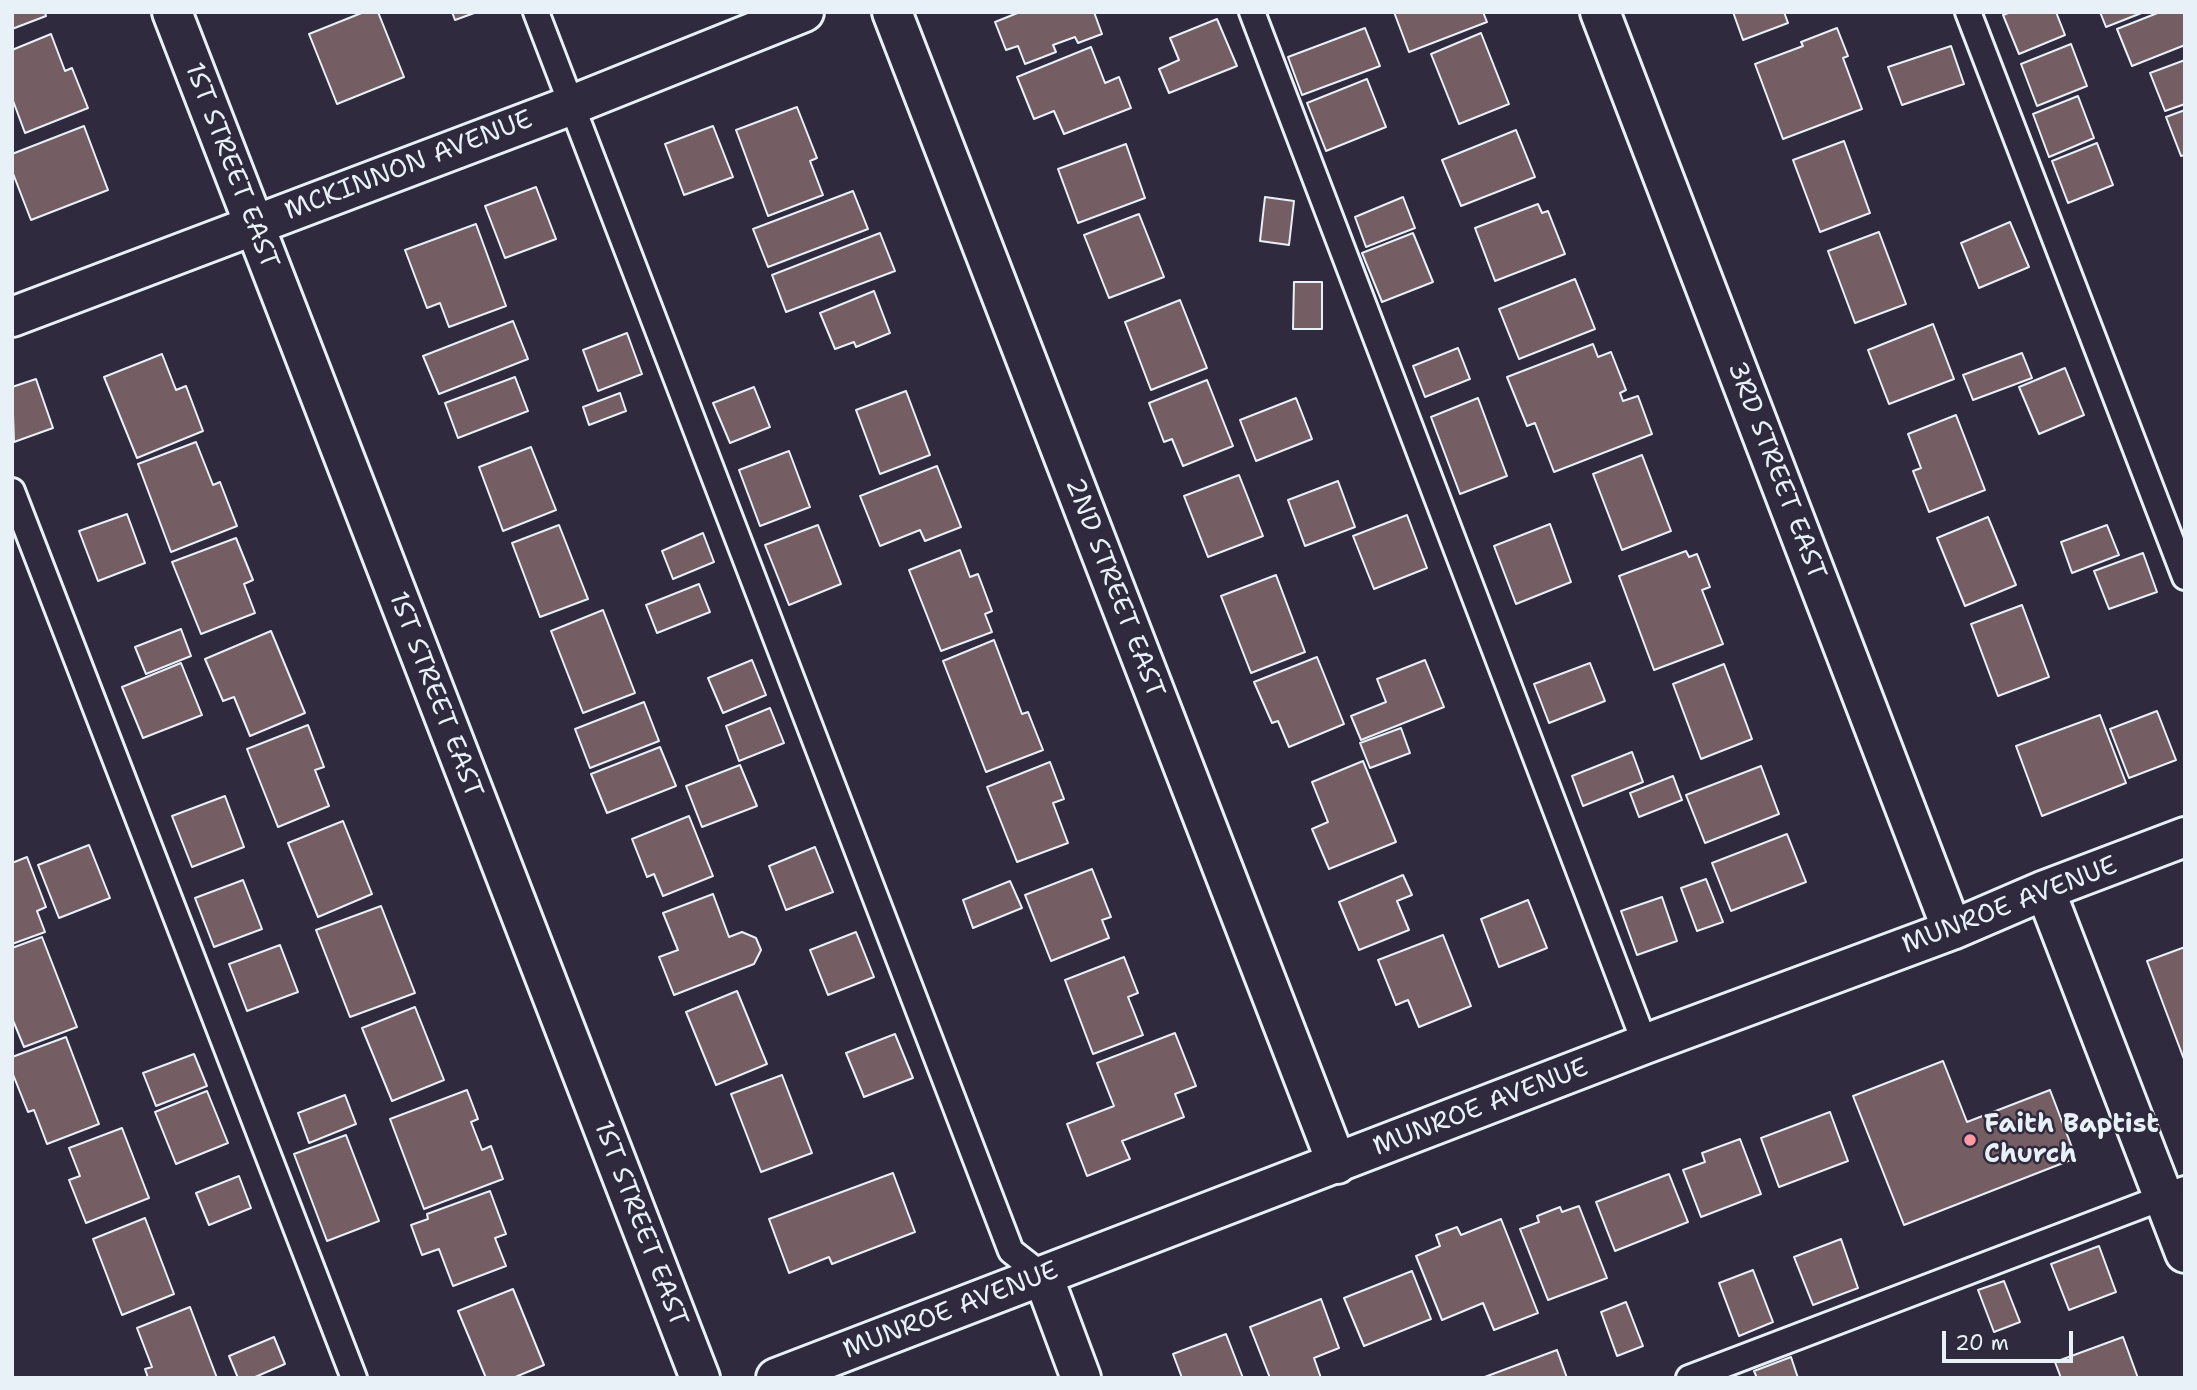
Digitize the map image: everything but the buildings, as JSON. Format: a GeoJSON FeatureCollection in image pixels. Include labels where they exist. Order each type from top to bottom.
{"type":"FeatureCollection","features":[{"type":"Feature","properties":{"kind":"street","name":"1ST STREET EAST"},"geometry":{"type":"LineString","coordinates":[[172,12],[700,1378]]}},
{"type":"Feature","properties":{"kind":"street","name":"MCKINNON AVENUE"},"geometry":{"type":"LineString","coordinates":[[12,317],[572,105],[804,12]]}},
{"type":"Feature","properties":{"kind":"street","name":"2ND STREET EAST"},"geometry":{"type":"LineString","coordinates":[[892,12],[1336,1164]]}},
{"type":"Feature","properties":{"kind":"street","name":"3RD STREET EAST"},"geometry":{"type":"LineString","coordinates":[[1600,12],[1952,930]]}},
{"type":"Feature","properties":{"kind":"street","name":"MUNROE AVENUE"},"geometry":{"type":"LineString","coordinates":[[776,1378],[1645,1044],[1952,930],[2045,890],[2185,837]]}},
{"type":"Feature","properties":{"kind":"street"},"geometry":{"type":"LineString","coordinates":[[2045,890],[2174,1194],[2185,1253]]}},
{"type":"Feature","properties":{"kind":"street"},"geometry":{"type":"LineString","coordinates":[[1043,1276],[1081,1378]]}},
{"type":"Feature","properties":{"kind":"lane"},"geometry":{"type":"LineString","coordinates":[[536,12],[1011,1251],[1043,1276]]}},
{"type":"Feature","properties":{"kind":"lane"},"geometry":{"type":"LineString","coordinates":[[1252,12],[1645,1044]]}},
{"type":"Feature","properties":{"kind":"lane"},"geometry":{"type":"LineString","coordinates":[[1968,12],[2185,577]]}},
{"type":"Feature","properties":{"kind":"lane"},"geometry":{"type":"LineString","coordinates":[[12,491],[354,1378]]}},
{"type":"Feature","properties":{"kind":"lane"},"geometry":{"type":"LineString","coordinates":[[1689,1378],[2174,1194]]}},
{"type":"Feature","properties":{"kind":"place","name":"Faith Baptist Church"},"geometry":{"type":"Point","coordinates":[1970,1140]}}]}
